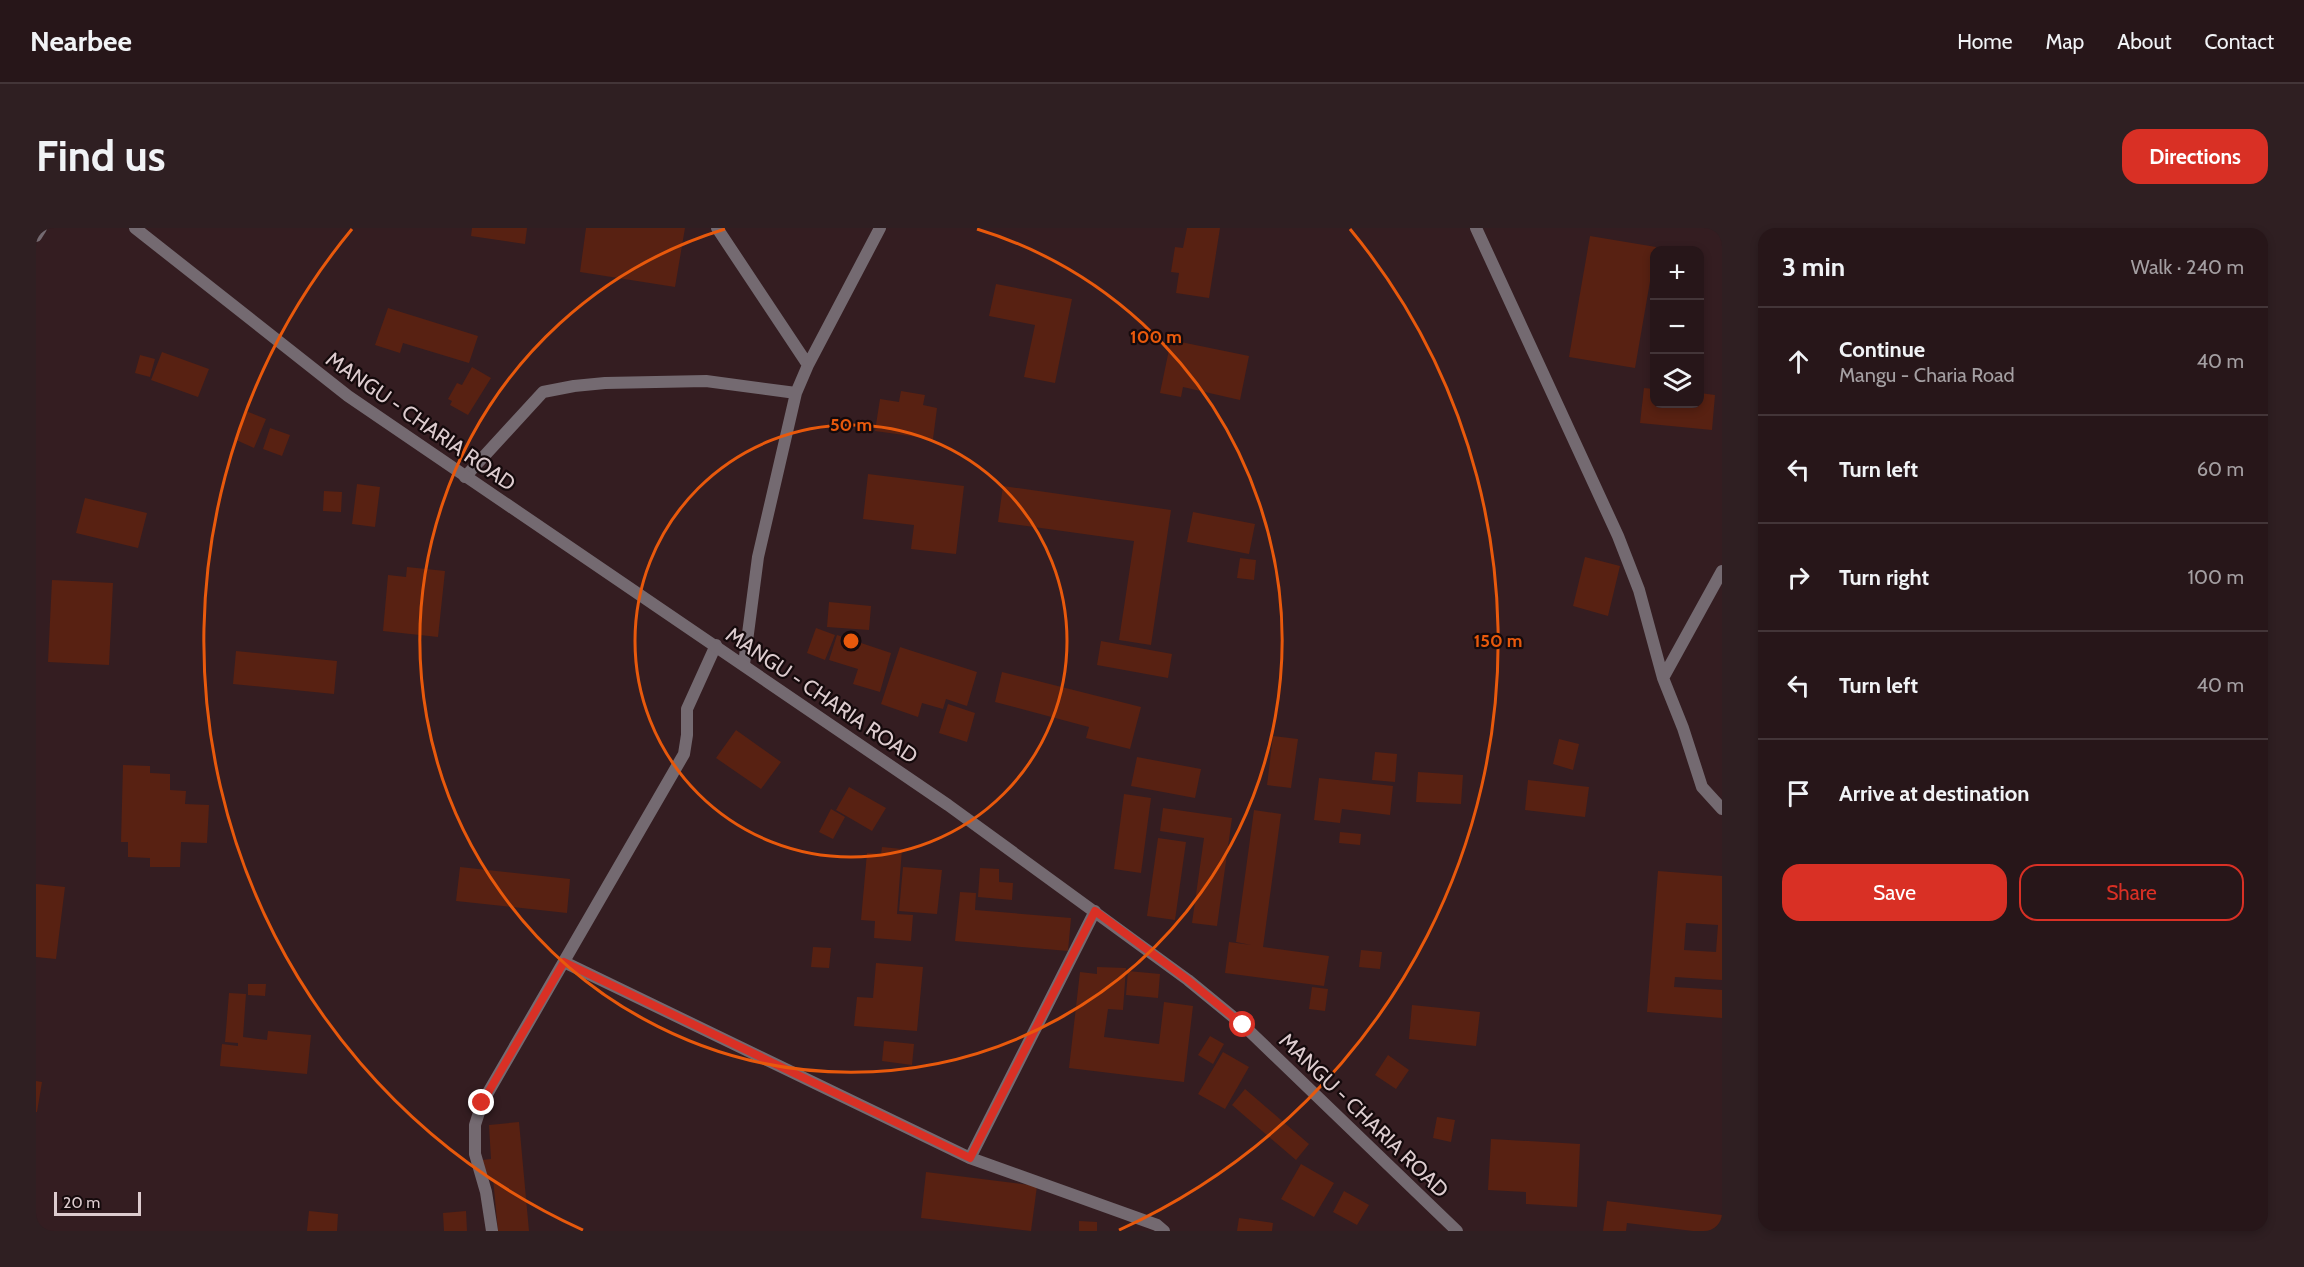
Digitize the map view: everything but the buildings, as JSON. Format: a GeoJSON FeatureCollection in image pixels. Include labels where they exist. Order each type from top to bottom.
{"type":"FeatureCollection","features":[{"type":"Feature","properties":{"kind":"street"},"geometry":{"type":"LineString","coordinates":[[36,236],[41,228]]}},
{"type":"Feature","properties":{"kind":"street","name":"MANGU - CHARIA ROAD"},"geometry":{"type":"LineString","coordinates":[[135,228],[348,396],[948,805],[1188,980],[1243,1025],[1457,1231]]}},
{"type":"Feature","properties":{"kind":"street"},"geometry":{"type":"LineString","coordinates":[[717,228],[808,365]]}},
{"type":"Feature","properties":{"kind":"street"},"geometry":{"type":"LineString","coordinates":[[744,664],[758,557],[796,393],[808,365],[880,228]]}},
{"type":"Feature","properties":{"kind":"street"},"geometry":{"type":"LineString","coordinates":[[1476,228],[1618,537],[1639,590],[1663,678],[1683,728],[1702,787],[1722,809]]}},
{"type":"Feature","properties":{"kind":"street"},"geometry":{"type":"LineString","coordinates":[[465,477],[543,392],[605,383],[706,381],[796,393]]}},
{"type":"Feature","properties":{"kind":"street"},"geometry":{"type":"LineString","coordinates":[[1663,678],[1722,571]]}},
{"type":"Feature","properties":{"kind":"street"},"geometry":{"type":"LineString","coordinates":[[492,1231],[486,1192],[475,1154],[475,1125],[482,1103],[684,754],[687,709],[716,645]]}},
{"type":"Feature","properties":{"kind":"street"},"geometry":{"type":"LineString","coordinates":[[970,1158],[1095,911]]}},
{"type":"Feature","properties":{"kind":"street"},"geometry":{"type":"LineString","coordinates":[[564,962],[970,1158],[1157,1225],[1164,1231]]}},
{"type":"Feature","properties":{"kind":"route"},"geometry":{"type":"LineString","coordinates":[[482,1103],[564,962],[970,1158],[1095,911],[1188,980],[1243,1025]]}}]}
